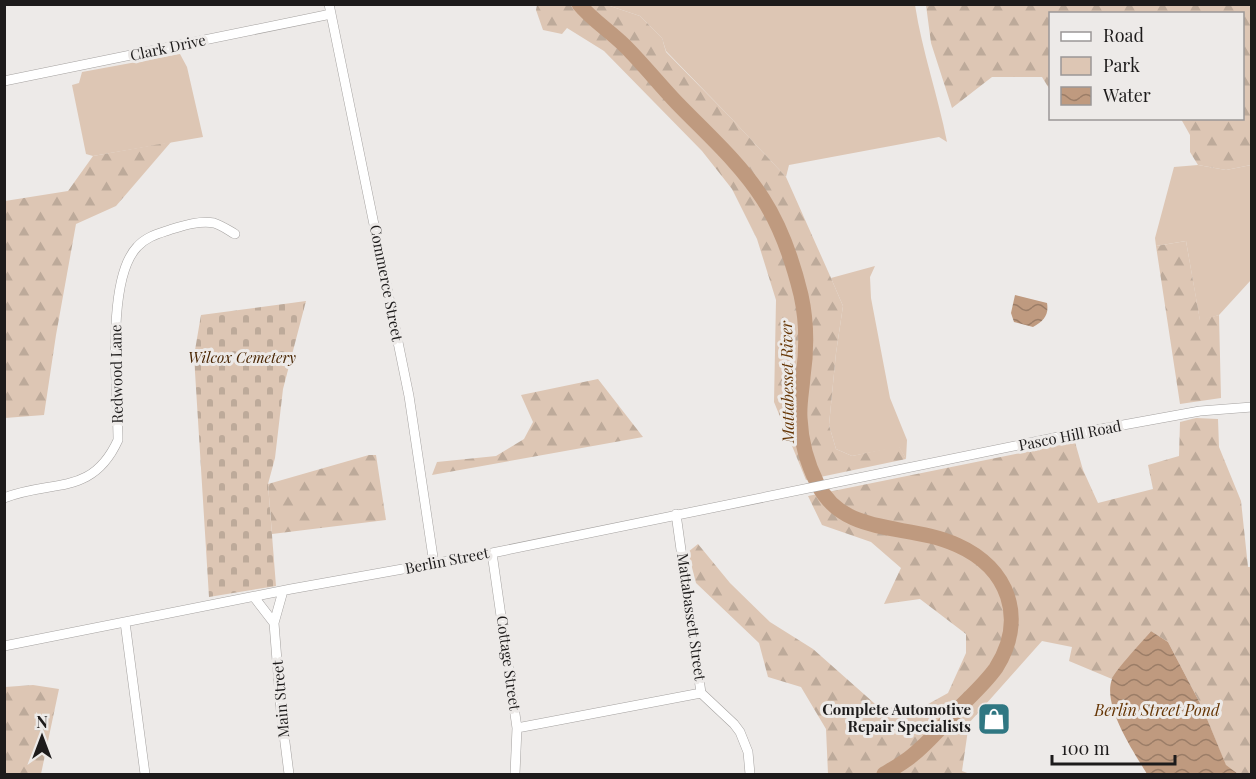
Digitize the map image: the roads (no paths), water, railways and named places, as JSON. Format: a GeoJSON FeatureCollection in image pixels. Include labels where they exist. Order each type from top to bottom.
{"type":"FeatureCollection","features":[{"type":"Feature","properties":{"kind":"street","name":"Clark Drive"},"geometry":{"type":"LineString","coordinates":[[4,81],[330,9]]}},
{"type":"Feature","properties":{"kind":"street","name":"Commerce Street"},"geometry":{"type":"LineString","coordinates":[[330,9],[409,396],[434,564]]}},
{"type":"Feature","properties":{"kind":"street","name":"Redwood Lane"},"geometry":{"type":"LineString","coordinates":[[4,498],[83,480],[100,468],[112,452],[118,440],[114,356],[117,314],[126,263],[136,248],[149,237],[197,223],[214,223],[234,234]]}},
{"type":"Feature","properties":{"kind":"street","name":"Pasco Hill Road"},"geometry":{"type":"LineString","coordinates":[[889,471],[1179,415],[1251,407]]}},
{"type":"Feature","properties":{"kind":"street","name":"Berlin Street"},"geometry":{"type":"LineString","coordinates":[[4,646],[492,553],[889,471]]}},
{"type":"Feature","properties":{"kind":"street","name":"Mattabassett Street"},"geometry":{"type":"LineString","coordinates":[[676,514],[701,693],[740,732],[748,752],[750,774]]}},
{"type":"Feature","properties":{"kind":"street","name":"Cottage Street"},"geometry":{"type":"LineString","coordinates":[[492,553],[517,728],[515,774]]}},
{"type":"Feature","properties":{"kind":"street","name":"Main Street"},"geometry":{"type":"LineString","coordinates":[[283,591],[274,623],[289,774]]}},
{"type":"Feature","properties":{"kind":"street"},"geometry":{"type":"LineString","coordinates":[[254,597],[274,623]]}},
{"type":"Feature","properties":{"kind":"street"},"geometry":{"type":"LineString","coordinates":[[125,622],[146,774]]}},
{"type":"Feature","properties":{"kind":"street"},"geometry":{"type":"LineString","coordinates":[[517,728],[701,693]]}},
{"type":"Feature","properties":{"kind":"water"},"geometry":{"type":"Polygon","coordinates":[[[1015,295],[1047,303],[1047,311],[1043,320],[1033,327],[1014,322],[1011,313],[1015,295]]]}},
{"type":"Feature","properties":{"kind":"water","name":"Berlin Street Pond"},"geometry":{"type":"Polygon","coordinates":[[[1151,631],[1168,642],[1203,709],[1226,765],[1238,774],[1147,774],[1115,715],[1110,690],[1114,675],[1151,631]]]}},
{"type":"Feature","properties":{"kind":"waterway","name":"Mattabesset River"},"geometry":{"type":"LineString","coordinates":[[579,4],[625,46],[734,161],[763,199],[775,221],[794,270],[804,315],[806,346],[800,403],[803,443],[813,475],[829,501],[843,513],[860,521],[918,533],[957,545],[975,555],[989,567],[1000,581],[1008,597],[1011,614],[1010,631],[1005,650],[996,668],[926,743],[907,760],[884,774]]}},
{"type":"Feature","properties":{"kind":"place","name":"Complete Automotive Repair Specialists"},"geometry":{"type":"Point","coordinates":[994,719]}},
{"type":"Feature","properties":{"kind":"park label","name":"Wilcox Cemetery"},"geometry":{"type":"Point","coordinates":[242,358]}}]}
